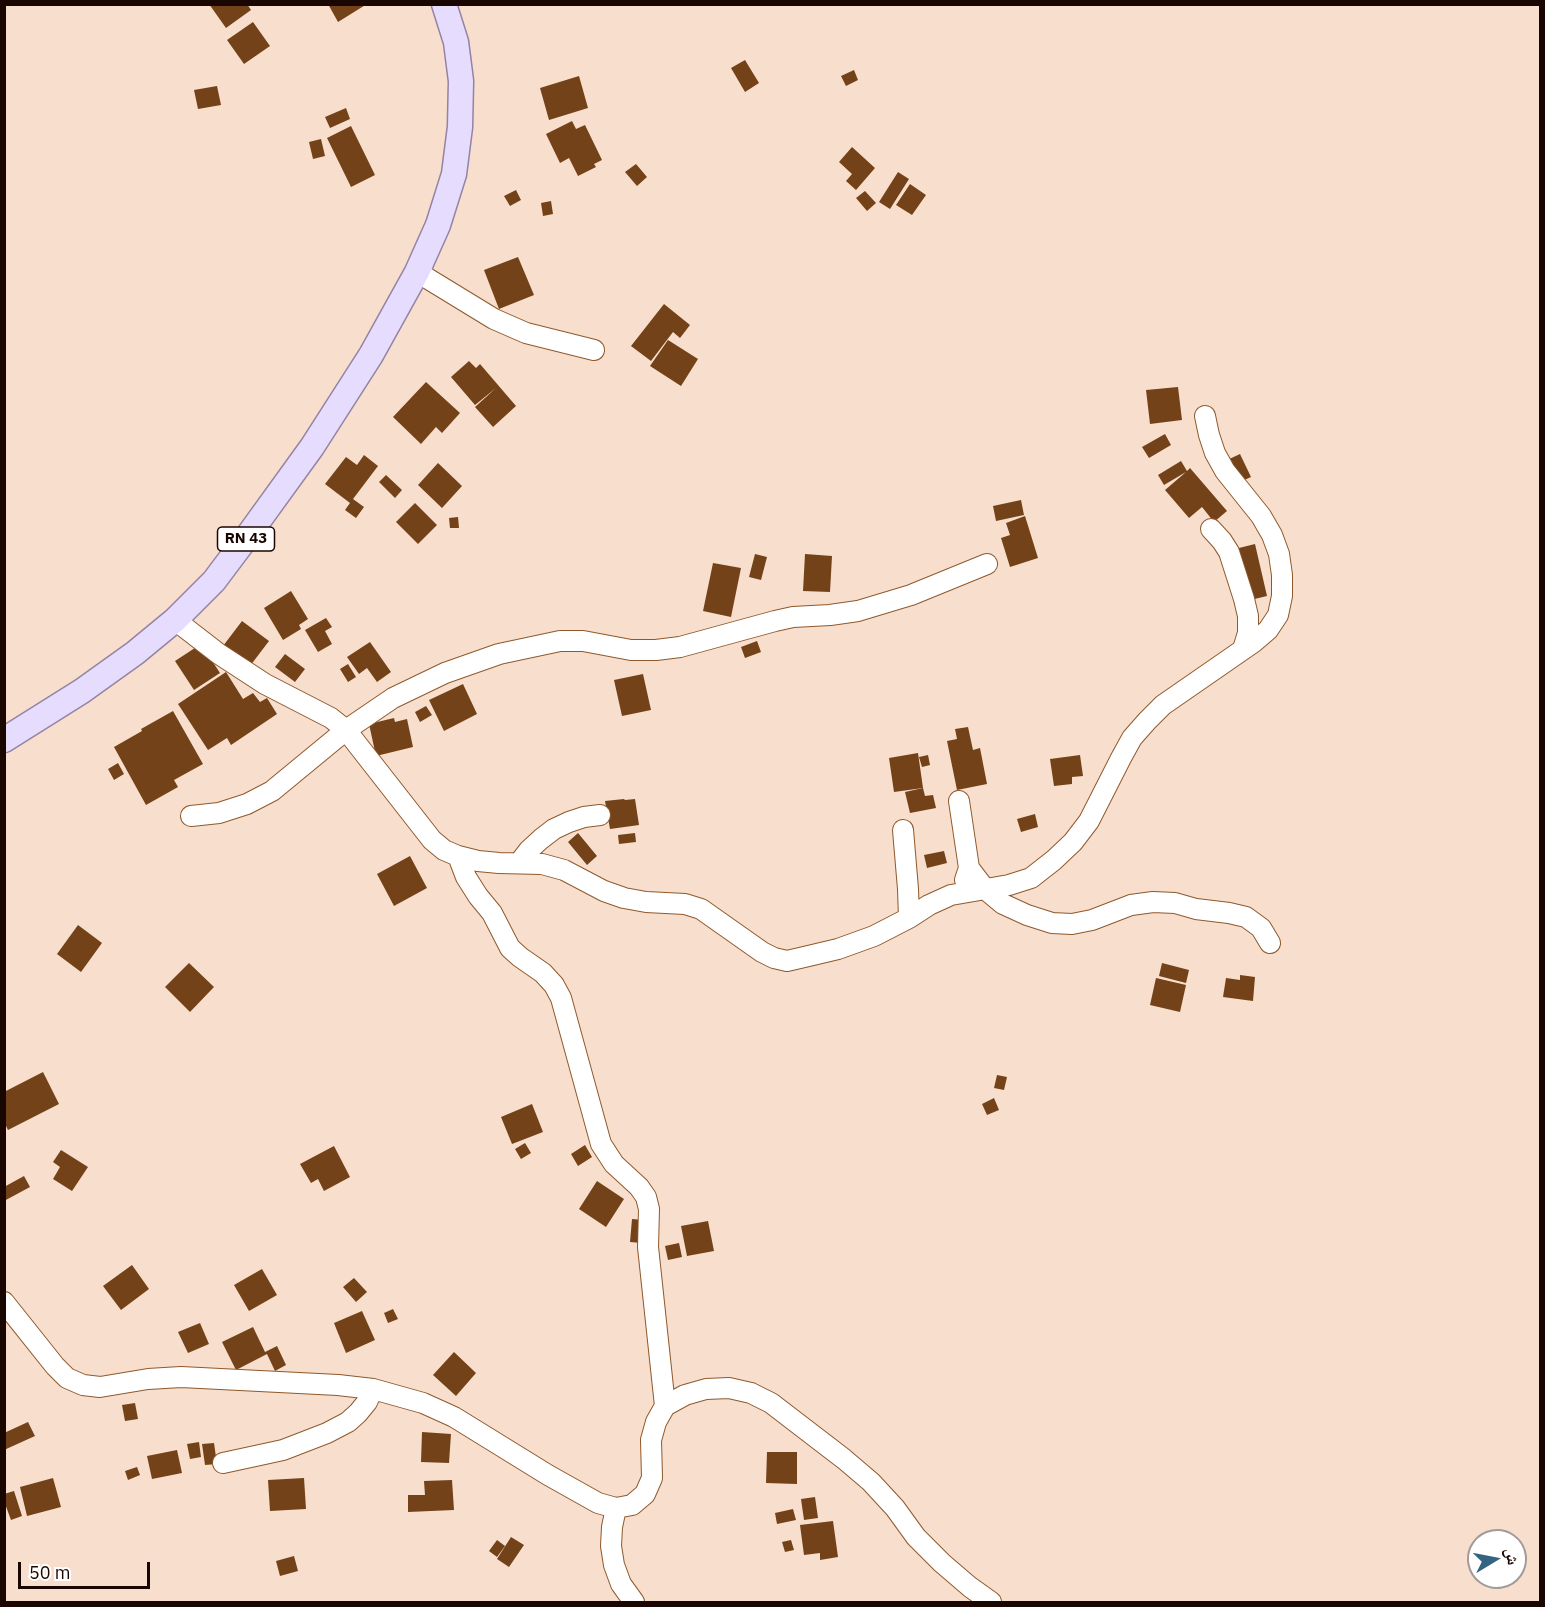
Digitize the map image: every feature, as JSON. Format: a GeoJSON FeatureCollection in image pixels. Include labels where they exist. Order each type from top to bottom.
{"type":"FeatureCollection","features":[{"type":"Feature","properties":{"kind":"main road","name":"RN 43"},"geometry":{"type":"LineString","coordinates":[[4,740],[82,691],[135,653],[175,620],[214,581],[312,447],[371,355],[417,272],[438,225],[454,174],[460,127],[461,81],[456,42],[444,4]]}},
{"type":"Feature","properties":{"kind":"street"},"geometry":{"type":"LineString","coordinates":[[417,272],[494,320],[526,333],[594,350]]}},
{"type":"Feature","properties":{"kind":"street"},"geometry":{"type":"LineString","coordinates":[[951,895],[1009,885],[1031,878],[1054,860],[1073,842],[1089,821],[1120,758],[1146,721],[1163,705],[1268,630],[1278,615],[1282,596],[1279,554],[1262,516],[1225,471],[1215,453],[1205,416]]}},
{"type":"Feature","properties":{"kind":"street"},"geometry":{"type":"LineString","coordinates":[[1211,529],[1229,552],[1244,599],[1248,616],[1248,633],[1243,649]]}},
{"type":"Feature","properties":{"kind":"street"},"geometry":{"type":"LineString","coordinates":[[191,816],[219,813],[247,804],[272,791],[346,730],[393,698],[445,673],[500,654],[560,641],[583,641],[631,650],[656,650],[680,646],[784,619],[858,611],[911,595],[987,564]]}},
{"type":"Feature","properties":{"kind":"street"},"geometry":{"type":"LineString","coordinates":[[175,620],[228,660],[265,684],[331,718],[346,730],[432,840],[444,850],[458,856],[489,862],[542,864],[564,870],[604,891],[624,898],[645,902],[685,904],[701,909],[774,958],[787,961],[838,949],[874,936],[960,888],[969,868],[959,801]]}},
{"type":"Feature","properties":{"kind":"street"},"geometry":{"type":"LineString","coordinates":[[519,863],[541,838],[554,829],[584,817],[600,815]]}},
{"type":"Feature","properties":{"kind":"street"},"geometry":{"type":"LineString","coordinates":[[903,830],[909,889],[909,918]]}},
{"type":"Feature","properties":{"kind":"street"},"geometry":{"type":"LineString","coordinates":[[458,856],[466,877],[492,913],[510,948],[543,973],[558,991],[601,1144],[614,1164],[639,1187],[646,1197],[649,1209],[648,1246],[665,1406]]}},
{"type":"Feature","properties":{"kind":"street"},"geometry":{"type":"LineString","coordinates":[[969,868],[985,889],[1003,904],[1052,923],[1072,924],[1092,920],[1131,905],[1153,902],[1175,903],[1211,912],[1246,917],[1261,928],[1270,943]]}},
{"type":"Feature","properties":{"kind":"street"},"geometry":{"type":"LineString","coordinates":[[4,1302],[55,1366],[67,1378],[83,1385],[100,1387],[148,1379],[181,1377],[338,1385],[373,1389],[423,1403],[454,1417],[548,1475],[598,1503],[616,1508],[632,1504],[645,1494],[652,1478],[651,1440],[656,1422],[665,1406],[685,1395],[706,1389],[729,1388],[751,1393],[771,1403],[844,1458],[871,1482],[895,1508],[916,1537],[942,1563],[991,1602]]}},
{"type":"Feature","properties":{"kind":"street"},"geometry":{"type":"LineString","coordinates":[[223,1463],[283,1450],[327,1433],[348,1422],[358,1413],[367,1402],[373,1389]]}},
{"type":"Feature","properties":{"kind":"street"},"geometry":{"type":"LineString","coordinates":[[616,1508],[611,1536],[614,1565],[621,1584],[634,1602]]}},
{"type":"Feature","properties":{"kind":"building"},"geometry":{"type":"Polygon","coordinates":[[[209,4],[247,4],[251,10],[226,28],[209,4]]]}},
{"type":"Feature","properties":{"kind":"building"},"geometry":{"type":"Polygon","coordinates":[[[328,4],[367,4],[338,22],[328,4]]]}},
{"type":"Feature","properties":{"kind":"building"},"geometry":{"type":"Polygon","coordinates":[[[253,22],[270,46],[244,64],[227,40],[253,22]]]}},
{"type":"Feature","properties":{"kind":"building"},"geometry":{"type":"Polygon","coordinates":[[[745,60],[759,83],[745,92],[731,68],[745,60]]]}},
{"type":"Feature","properties":{"kind":"building"},"geometry":{"type":"Polygon","coordinates":[[[854,70],[858,80],[846,86],[841,76],[854,70]]]}},
{"type":"Feature","properties":{"kind":"building"},"geometry":{"type":"Polygon","coordinates":[[[579,76],[588,108],[549,120],[540,88],[579,76]]]}},
{"type":"Feature","properties":{"kind":"building"},"geometry":{"type":"Polygon","coordinates":[[[217,86],[221,105],[198,109],[194,90],[217,86]]]}},
{"type":"Feature","properties":{"kind":"building"},"geometry":{"type":"Polygon","coordinates":[[[346,108],[350,119],[330,128],[325,117],[346,108]]]}},
{"type":"Feature","properties":{"kind":"building"},"geometry":{"type":"Polygon","coordinates":[[[572,121],[576,129],[585,125],[602,160],[594,164],[596,167],[578,176],[569,158],[560,163],[546,134],[572,121]]]}},
{"type":"Feature","properties":{"kind":"building"},"geometry":{"type":"Polygon","coordinates":[[[351,126],[375,175],[351,187],[327,138],[351,126]]]}},
{"type":"Feature","properties":{"kind":"building"},"geometry":{"type":"Polygon","coordinates":[[[321,139],[325,156],[313,159],[309,142],[321,139]]]}},
{"type":"Feature","properties":{"kind":"building"},"geometry":{"type":"Polygon","coordinates":[[[852,147],[875,168],[856,190],[846,181],[852,174],[839,162],[852,147]]]}},
{"type":"Feature","properties":{"kind":"building"},"geometry":{"type":"Polygon","coordinates":[[[636,164],[647,177],[637,186],[625,172],[636,164]]]}},
{"type":"Feature","properties":{"kind":"building"},"geometry":{"type":"Polygon","coordinates":[[[898,172],[909,179],[890,209],[879,202],[898,172]]]}},
{"type":"Feature","properties":{"kind":"building"},"geometry":{"type":"Polygon","coordinates":[[[910,184],[926,195],[912,215],[896,205],[910,184]]]}},
{"type":"Feature","properties":{"kind":"building"},"geometry":{"type":"Polygon","coordinates":[[[516,190],[521,200],[510,206],[504,196],[516,190]]]}},
{"type":"Feature","properties":{"kind":"building"},"geometry":{"type":"Polygon","coordinates":[[[865,191],[876,203],[867,211],[856,198],[865,191]]]}},
{"type":"Feature","properties":{"kind":"building"},"geometry":{"type":"Polygon","coordinates":[[[551,201],[553,214],[543,216],[541,203],[551,201]]]}},
{"type":"Feature","properties":{"kind":"building"},"geometry":{"type":"Polygon","coordinates":[[[518,257],[534,295],[499,309],[484,270],[518,257]]]}},
{"type":"Feature","properties":{"kind":"building"},"geometry":{"type":"Polygon","coordinates":[[[664,304],[690,325],[680,338],[673,332],[651,361],[631,346],[664,304]]]}},
{"type":"Feature","properties":{"kind":"building"},"geometry":{"type":"Polygon","coordinates":[[[668,340],[698,359],[681,386],[650,366],[668,340]]]}},
{"type":"Feature","properties":{"kind":"building"},"geometry":{"type":"Polygon","coordinates":[[[469,361],[476,368],[480,364],[516,406],[493,427],[475,407],[496,388],[475,405],[451,377],[469,361]]]}},
{"type":"Feature","properties":{"kind":"building"},"geometry":{"type":"Polygon","coordinates":[[[426,382],[460,413],[442,433],[436,427],[421,444],[393,417],[426,382]]]}},
{"type":"Feature","properties":{"kind":"building"},"geometry":{"type":"Polygon","coordinates":[[[1178,387],[1182,420],[1150,424],[1146,390],[1178,387]]]}},
{"type":"Feature","properties":{"kind":"building"},"geometry":{"type":"Polygon","coordinates":[[[1165,434],[1171,445],[1149,458],[1142,447],[1165,434]]]}},
{"type":"Feature","properties":{"kind":"building"},"geometry":{"type":"Polygon","coordinates":[[[1240,454],[1251,477],[1240,482],[1225,461],[1240,454]]]}},
{"type":"Feature","properties":{"kind":"building"},"geometry":{"type":"Polygon","coordinates":[[[364,455],[378,466],[353,499],[364,507],[356,518],[345,510],[350,503],[325,484],[346,457],[357,465],[364,455]]]}},
{"type":"Feature","properties":{"kind":"building"},"geometry":{"type":"Polygon","coordinates":[[[1181,461],[1187,471],[1190,468],[1227,511],[1214,522],[1202,507],[1189,518],[1165,490],[1186,472],[1164,485],[1158,475],[1181,461]]]}},
{"type":"Feature","properties":{"kind":"building"},"geometry":{"type":"Polygon","coordinates":[[[438,463],[462,486],[442,508],[418,485],[438,463]]]}},
{"type":"Feature","properties":{"kind":"building"},"geometry":{"type":"Polygon","coordinates":[[[386,475],[402,490],[395,498],[379,482],[386,475]]]}},
{"type":"Feature","properties":{"kind":"building"},"geometry":{"type":"Polygon","coordinates":[[[1021,500],[1024,515],[996,521],[993,506],[1021,500]]]}},
{"type":"Feature","properties":{"kind":"building"},"geometry":{"type":"Polygon","coordinates":[[[415,503],[437,525],[418,544],[396,522],[415,503]]]}},
{"type":"Feature","properties":{"kind":"building"},"geometry":{"type":"Polygon","coordinates":[[[1025,516],[1038,558],[1010,567],[1001,538],[1010,535],[1006,523],[1025,516]]]}},
{"type":"Feature","properties":{"kind":"building"},"geometry":{"type":"Polygon","coordinates":[[[458,517],[459,528],[450,528],[449,518],[458,517]]]}},
{"type":"Feature","properties":{"kind":"building"},"geometry":{"type":"Polygon","coordinates":[[[1255,544],[1267,596],[1242,602],[1231,550],[1255,544]]]}},
{"type":"Feature","properties":{"kind":"building"},"geometry":{"type":"Polygon","coordinates":[[[755,554],[767,557],[761,580],[749,577],[755,554]]]}},
{"type":"Feature","properties":{"kind":"building"},"geometry":{"type":"Polygon","coordinates":[[[805,554],[832,556],[830,592],[803,591],[805,554]]]}},
{"type":"Feature","properties":{"kind":"building"},"geometry":{"type":"Polygon","coordinates":[[[713,563],[741,568],[731,617],[703,611],[713,563]]]}},
{"type":"Feature","properties":{"kind":"building"},"geometry":{"type":"Polygon","coordinates":[[[291,591],[308,619],[299,625],[301,629],[283,640],[264,608],[291,591]]]}},
{"type":"Feature","properties":{"kind":"building"},"geometry":{"type":"Polygon","coordinates":[[[326,618],[332,627],[325,631],[332,644],[318,652],[305,630],[326,618]]]}},
{"type":"Feature","properties":{"kind":"building"},"geometry":{"type":"Polygon","coordinates":[[[242,621],[269,641],[250,666],[223,646],[242,621]]]}},
{"type":"Feature","properties":{"kind":"building"},"geometry":{"type":"Polygon","coordinates":[[[757,641],[761,652],[745,658],[741,647],[757,641]]]}},
{"type":"Feature","properties":{"kind":"building"},"geometry":{"type":"Polygon","coordinates":[[[370,642],[391,672],[377,682],[367,668],[359,674],[347,657],[370,642]]]}},
{"type":"Feature","properties":{"kind":"building"},"geometry":{"type":"Polygon","coordinates":[[[201,644],[220,673],[194,690],[175,661],[201,644]]]}},
{"type":"Feature","properties":{"kind":"building"},"geometry":{"type":"Polygon","coordinates":[[[285,654],[305,669],[295,682],[275,667],[285,654]]]}},
{"type":"Feature","properties":{"kind":"building"},"geometry":{"type":"Polygon","coordinates":[[[348,664],[356,677],[348,682],[340,669],[348,664]]]}},
{"type":"Feature","properties":{"kind":"building"},"geometry":{"type":"Polygon","coordinates":[[[226,672],[243,699],[253,693],[260,702],[267,698],[277,714],[231,745],[227,738],[208,750],[178,704],[226,672]]]}},
{"type":"Feature","properties":{"kind":"building"},"geometry":{"type":"Polygon","coordinates":[[[643,674],[651,710],[622,716],[614,680],[643,674]]]}},
{"type":"Feature","properties":{"kind":"building"},"geometry":{"type":"Polygon","coordinates":[[[463,684],[477,714],[444,731],[429,700],[463,684]]]}},
{"type":"Feature","properties":{"kind":"building"},"geometry":{"type":"Polygon","coordinates":[[[426,706],[432,715],[420,722],[415,712],[426,706]]]}},
{"type":"Feature","properties":{"kind":"building"},"geometry":{"type":"Polygon","coordinates":[[[173,711],[203,764],[174,780],[178,787],[146,805],[114,747],[173,711]]]}},
{"type":"Feature","properties":{"kind":"building"},"geometry":{"type":"Polygon","coordinates":[[[394,718],[395,722],[407,719],[413,747],[376,756],[369,724],[394,718]]]}},
{"type":"Feature","properties":{"kind":"building"},"geometry":{"type":"Polygon","coordinates":[[[968,727],[973,750],[980,748],[987,784],[957,790],[947,741],[957,739],[955,729],[968,727]]]}},
{"type":"Feature","properties":{"kind":"building"},"geometry":{"type":"Polygon","coordinates":[[[918,753],[923,788],[894,792],[889,758],[918,753]]]}},
{"type":"Feature","properties":{"kind":"building"},"geometry":{"type":"Polygon","coordinates":[[[928,755],[930,765],[922,767],[919,757],[928,755]]]}},
{"type":"Feature","properties":{"kind":"building"},"geometry":{"type":"Polygon","coordinates":[[[1080,755],[1083,776],[1072,777],[1072,784],[1054,786],[1050,759],[1080,755]]]}},
{"type":"Feature","properties":{"kind":"building"},"geometry":{"type":"Polygon","coordinates":[[[118,763],[124,774],[114,780],[108,769],[118,763]]]}},
{"type":"Feature","properties":{"kind":"building"},"geometry":{"type":"Polygon","coordinates":[[[923,788],[925,796],[933,795],[936,808],[910,813],[905,792],[923,788]]]}},
{"type":"Feature","properties":{"kind":"building"},"geometry":{"type":"Polygon","coordinates":[[[635,799],[639,825],[610,829],[605,801],[635,799]]]}},
{"type":"Feature","properties":{"kind":"building"},"geometry":{"type":"Polygon","coordinates":[[[1035,814],[1038,827],[1021,832],[1017,819],[1035,814]]]}},
{"type":"Feature","properties":{"kind":"building"},"geometry":{"type":"Polygon","coordinates":[[[578,833],[597,856],[587,865],[568,842],[578,833]]]}},
{"type":"Feature","properties":{"kind":"building"},"geometry":{"type":"Polygon","coordinates":[[[635,833],[636,842],[619,844],[618,835],[635,833]]]}},
{"type":"Feature","properties":{"kind":"building"},"geometry":{"type":"Polygon","coordinates":[[[944,851],[947,863],[927,868],[924,855],[944,851]]]}},
{"type":"Feature","properties":{"kind":"building"},"geometry":{"type":"Polygon","coordinates":[[[410,856],[427,888],[394,906],[377,874],[410,856]]]}},
{"type":"Feature","properties":{"kind":"building"},"geometry":{"type":"Polygon","coordinates":[[[78,925],[102,943],[81,972],[57,954],[78,925]]]}},
{"type":"Feature","properties":{"kind":"building"},"geometry":{"type":"Polygon","coordinates":[[[189,963],[214,987],[190,1012],[165,987],[189,963]]]}},
{"type":"Feature","properties":{"kind":"building"},"geometry":{"type":"Polygon","coordinates":[[[1162,963],[1189,970],[1186,983],[1159,976],[1162,963]]]}},
{"type":"Feature","properties":{"kind":"building"},"geometry":{"type":"Polygon","coordinates":[[[1240,975],[1255,977],[1253,1001],[1223,997],[1226,978],[1240,980],[1240,975]]]}},
{"type":"Feature","properties":{"kind":"building"},"geometry":{"type":"Polygon","coordinates":[[[1156,978],[1186,985],[1180,1012],[1150,1005],[1156,978]]]}},
{"type":"Feature","properties":{"kind":"building"},"geometry":{"type":"Polygon","coordinates":[[[43,1072],[59,1104],[8,1130],[4,1122],[4,1092],[43,1072]]]}},
{"type":"Feature","properties":{"kind":"building"},"geometry":{"type":"Polygon","coordinates":[[[997,1075],[1007,1077],[1004,1090],[994,1088],[997,1075]]]}},
{"type":"Feature","properties":{"kind":"building"},"geometry":{"type":"Polygon","coordinates":[[[994,1098],[999,1110],[987,1115],[982,1104],[994,1098]]]}},
{"type":"Feature","properties":{"kind":"building"},"geometry":{"type":"Polygon","coordinates":[[[532,1104],[543,1132],[512,1144],[501,1117],[532,1104]]]}},
{"type":"Feature","properties":{"kind":"building"},"geometry":{"type":"Polygon","coordinates":[[[525,1143],[531,1153],[521,1159],[515,1149],[525,1143]]]}},
{"type":"Feature","properties":{"kind":"building"},"geometry":{"type":"Polygon","coordinates":[[[585,1145],[592,1157],[578,1166],[571,1154],[585,1145]]]}},
{"type":"Feature","properties":{"kind":"building"},"geometry":{"type":"Polygon","coordinates":[[[334,1146],[350,1177],[324,1191],[318,1179],[311,1183],[300,1164],[334,1146]]]}},
{"type":"Feature","properties":{"kind":"building"},"geometry":{"type":"Polygon","coordinates":[[[61,1150],[88,1167],[72,1191],[53,1179],[60,1167],[53,1162],[61,1150]]]}},
{"type":"Feature","properties":{"kind":"building"},"geometry":{"type":"Polygon","coordinates":[[[24,1176],[30,1187],[4,1201],[4,1187],[24,1176]]]}},
{"type":"Feature","properties":{"kind":"building"},"geometry":{"type":"Polygon","coordinates":[[[597,1181],[624,1199],[606,1227],[579,1209],[597,1181]]]}},
{"type":"Feature","properties":{"kind":"building"},"geometry":{"type":"Polygon","coordinates":[[[632,1219],[644,1220],[642,1243],[630,1242],[632,1219]]]}},
{"type":"Feature","properties":{"kind":"building"},"geometry":{"type":"Polygon","coordinates":[[[708,1221],[714,1251],[687,1256],[681,1226],[708,1221]]]}},
{"type":"Feature","properties":{"kind":"building"},"geometry":{"type":"Polygon","coordinates":[[[679,1243],[682,1257],[668,1260],[665,1246],[679,1243]]]}},
{"type":"Feature","properties":{"kind":"building"},"geometry":{"type":"Polygon","coordinates":[[[132,1265],[149,1289],[121,1310],[103,1286],[132,1265]]]}},
{"type":"Feature","properties":{"kind":"building"},"geometry":{"type":"Polygon","coordinates":[[[262,1269],[277,1295],[249,1311],[234,1285],[262,1269]]]}},
{"type":"Feature","properties":{"kind":"building"},"geometry":{"type":"Polygon","coordinates":[[[354,1278],[367,1292],[356,1302],[343,1287],[354,1278]]]}},
{"type":"Feature","properties":{"kind":"building"},"geometry":{"type":"Polygon","coordinates":[[[393,1309],[398,1319],[388,1323],[384,1313],[393,1309]]]}},
{"type":"Feature","properties":{"kind":"building"},"geometry":{"type":"Polygon","coordinates":[[[362,1311],[375,1340],[346,1353],[334,1323],[362,1311]]]}},
{"type":"Feature","properties":{"kind":"building"},"geometry":{"type":"Polygon","coordinates":[[[200,1323],[209,1344],[188,1353],[178,1332],[200,1323]]]}},
{"type":"Feature","properties":{"kind":"building"},"geometry":{"type":"Polygon","coordinates":[[[253,1327],[265,1352],[277,1346],[286,1365],[275,1371],[267,1354],[236,1370],[222,1342],[253,1327]]]}},
{"type":"Feature","properties":{"kind":"building"},"geometry":{"type":"Polygon","coordinates":[[[454,1352],[476,1373],[456,1396],[433,1375],[454,1352]]]}},
{"type":"Feature","properties":{"kind":"building"},"geometry":{"type":"Polygon","coordinates":[[[135,1403],[138,1419],[125,1421],[122,1405],[135,1403]]]}},
{"type":"Feature","properties":{"kind":"building"},"geometry":{"type":"Polygon","coordinates":[[[28,1422],[35,1436],[4,1450],[4,1433],[28,1422]]]}},
{"type":"Feature","properties":{"kind":"building"},"geometry":{"type":"Polygon","coordinates":[[[422,1432],[451,1434],[449,1463],[421,1462],[422,1432]]]}},
{"type":"Feature","properties":{"kind":"building"},"geometry":{"type":"Polygon","coordinates":[[[199,1442],[201,1457],[190,1459],[187,1444],[199,1442]]]}},
{"type":"Feature","properties":{"kind":"building"},"geometry":{"type":"Polygon","coordinates":[[[214,1443],[217,1464],[205,1465],[202,1444],[214,1443]]]}},
{"type":"Feature","properties":{"kind":"building"},"geometry":{"type":"Polygon","coordinates":[[[177,1450],[182,1473],[152,1479],[147,1456],[177,1450]]]}},
{"type":"Feature","properties":{"kind":"building"},"geometry":{"type":"Polygon","coordinates":[[[767,1452],[797,1452],[797,1484],[766,1483],[767,1452]]]}},
{"type":"Feature","properties":{"kind":"building"},"geometry":{"type":"Polygon","coordinates":[[[137,1467],[140,1475],[128,1480],[125,1471],[137,1467]]]}},
{"type":"Feature","properties":{"kind":"building"},"geometry":{"type":"Polygon","coordinates":[[[53,1478],[61,1507],[27,1516],[20,1487],[53,1478]]]}},
{"type":"Feature","properties":{"kind":"building"},"geometry":{"type":"Polygon","coordinates":[[[304,1478],[306,1509],[270,1511],[268,1480],[304,1478]]]}},
{"type":"Feature","properties":{"kind":"building"},"geometry":{"type":"Polygon","coordinates":[[[452,1480],[454,1510],[408,1512],[408,1495],[425,1495],[424,1481],[452,1480]]]}},
{"type":"Feature","properties":{"kind":"building"},"geometry":{"type":"Polygon","coordinates":[[[14,1491],[22,1516],[11,1520],[4,1501],[4,1494],[14,1491]]]}},
{"type":"Feature","properties":{"kind":"building"},"geometry":{"type":"Polygon","coordinates":[[[815,1497],[818,1518],[804,1520],[801,1499],[815,1497]]]}},
{"type":"Feature","properties":{"kind":"building"},"geometry":{"type":"Polygon","coordinates":[[[793,1509],[796,1520],[777,1524],[775,1513],[793,1509]]]}},
{"type":"Feature","properties":{"kind":"building"},"geometry":{"type":"Polygon","coordinates":[[[833,1521],[838,1557],[820,1560],[820,1553],[804,1555],[800,1525],[833,1521]]]}},
{"type":"Feature","properties":{"kind":"building"},"geometry":{"type":"Polygon","coordinates":[[[511,1537],[524,1545],[509,1567],[497,1559],[511,1537]]]}},
{"type":"Feature","properties":{"kind":"building"},"geometry":{"type":"Polygon","coordinates":[[[497,1540],[505,1546],[497,1557],[489,1551],[497,1540]]]}},
{"type":"Feature","properties":{"kind":"building"},"geometry":{"type":"Polygon","coordinates":[[[791,1540],[794,1550],[785,1552],[782,1542],[791,1540]]]}},
{"type":"Feature","properties":{"kind":"building"},"geometry":{"type":"Polygon","coordinates":[[[294,1556],[298,1571],[280,1576],[276,1561],[294,1556]]]}}]}
